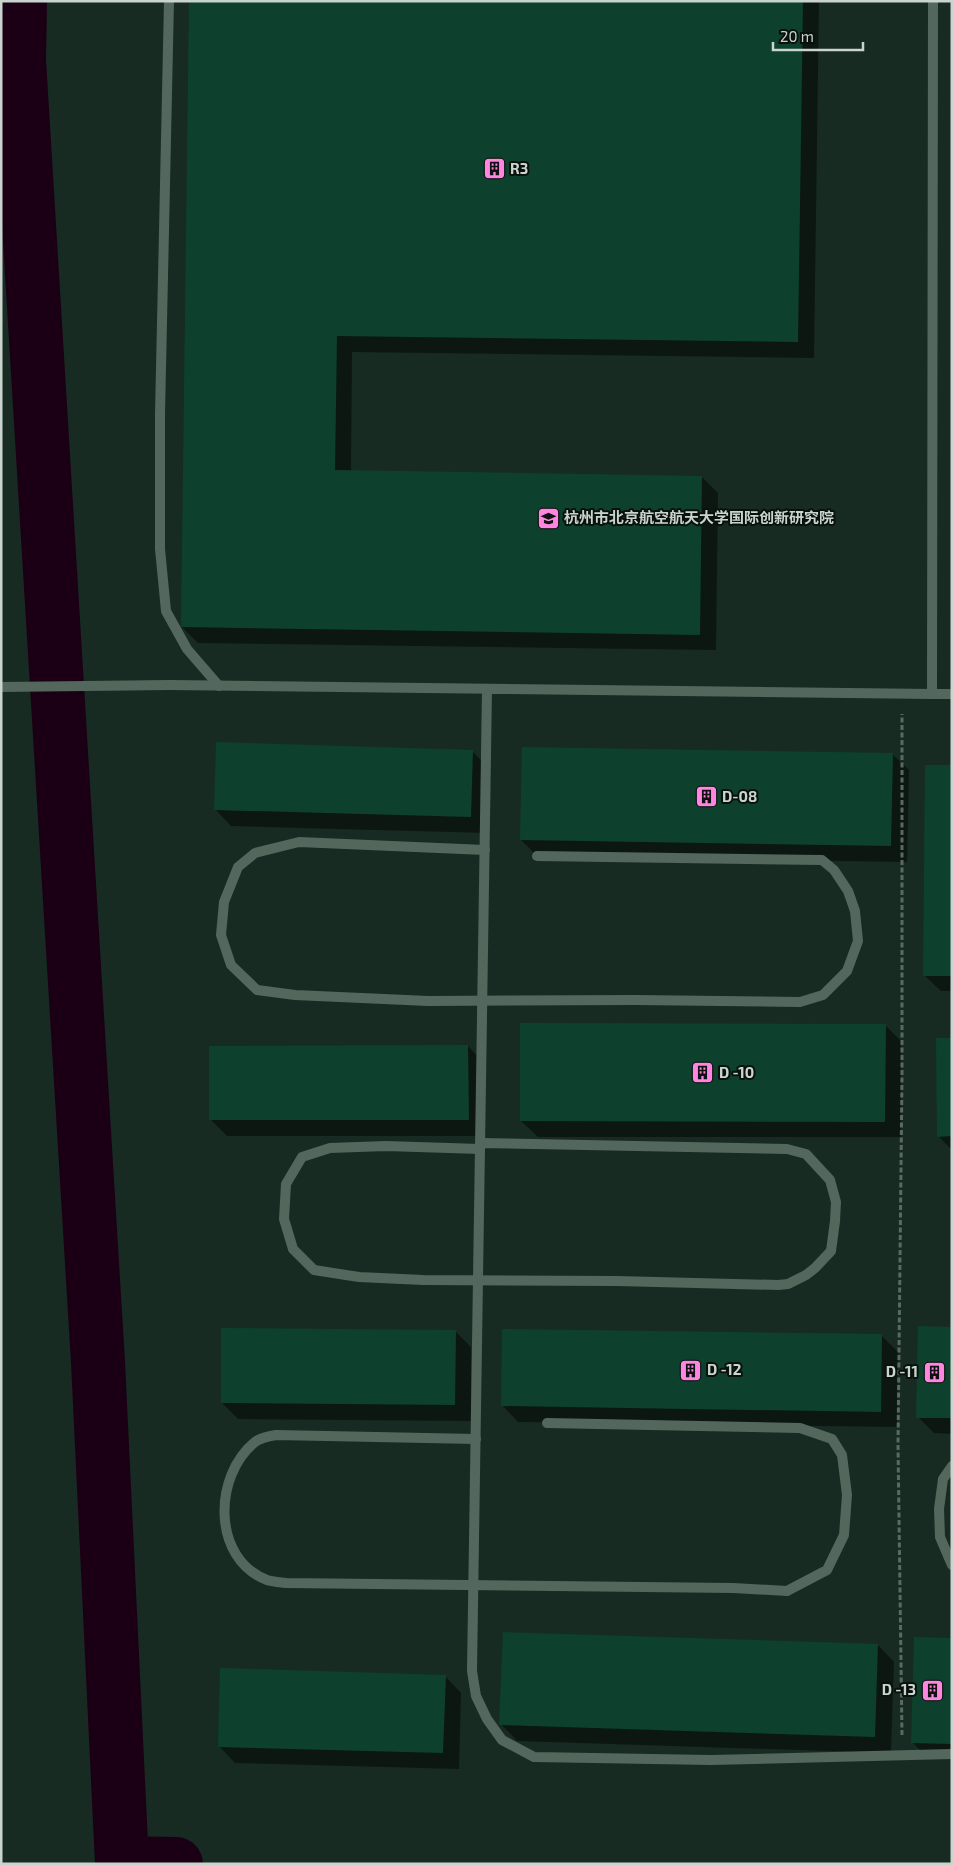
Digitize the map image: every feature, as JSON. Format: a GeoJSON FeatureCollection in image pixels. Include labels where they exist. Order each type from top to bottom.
{"type":"FeatureCollection","features":[{"type":"Feature","properties":{"kind":"street"},"geometry":{"type":"LineString","coordinates":[[169,1],[160,414],[160,549],[166,611],[187,649],[219,686]]}},
{"type":"Feature","properties":{"kind":"street"},"geometry":{"type":"LineString","coordinates":[[932,694],[933,1]]}},
{"type":"Feature","properties":{"kind":"street"},"geometry":{"type":"LineString","coordinates":[[1,686],[170,685],[952,694]]}},
{"type":"Feature","properties":{"kind":"street"},"geometry":{"type":"LineString","coordinates":[[487,689],[472,1670],[476,1696],[487,1719],[502,1740],[534,1757],[711,1760],[952,1754]]}},
{"type":"Feature","properties":{"kind":"street"},"geometry":{"type":"LineString","coordinates":[[485,850],[299,842],[255,853],[238,867],[224,902],[221,935],[231,966],[257,990],[295,995],[428,1001],[636,1000],[800,1002],[823,995],[848,971],[858,942],[855,911],[848,891],[834,870],[822,860],[536,856]]}},
{"type":"Feature","properties":{"kind":"street"},"geometry":{"type":"LineString","coordinates":[[480,1146],[787,1149],[806,1154],[815,1162],[830,1180],[836,1202],[831,1250],[815,1268],[788,1284],[478,1279],[423,1280],[359,1277],[314,1270],[293,1249],[284,1219],[286,1184],[302,1157],[330,1148],[480,1146]]}},
{"type":"Feature","properties":{"kind":"street"},"geometry":{"type":"LineString","coordinates":[[476,1440],[276,1434],[256,1441],[237,1461],[227,1483],[223,1512],[228,1538],[237,1556],[251,1570],[267,1580],[286,1584],[733,1588],[787,1591],[827,1570],[844,1535],[847,1495],[842,1455],[832,1439],[800,1428],[546,1423]]}},
{"type":"Feature","properties":{"kind":"street"},"geometry":{"type":"LineString","coordinates":[[952,1466],[943,1479],[939,1509],[940,1537],[952,1565]]}},
{"type":"Feature","properties":{"kind":"path"},"geometry":{"type":"LineString","coordinates":[[902,693],[902,1076],[898,1445],[902,1740]]}},
{"type":"Feature","properties":{"kind":"building","name":"R3"},"geometry":{"type":"Polygon","coordinates":[[[189,1],[803,1],[798,342],[337,336],[335,470],[702,476],[700,635],[181,627],[189,1]]]}},
{"type":"Feature","properties":{"kind":"building"},"geometry":{"type":"Polygon","coordinates":[[[216,742],[473,750],[471,817],[214,810],[216,742]]]}},
{"type":"Feature","properties":{"kind":"building","name":"D-08"},"geometry":{"type":"Polygon","coordinates":[[[522,747],[893,753],[891,846],[520,840],[522,747]]]}},
{"type":"Feature","properties":{"kind":"building"},"geometry":{"type":"Polygon","coordinates":[[[925,765],[952,765],[952,976],[923,976],[925,765]]]}},
{"type":"Feature","properties":{"kind":"building","name":"D -10"},"geometry":{"type":"Polygon","coordinates":[[[520,1023],[886,1024],[885,1122],[520,1121],[520,1023]]]}},
{"type":"Feature","properties":{"kind":"building"},"geometry":{"type":"Polygon","coordinates":[[[936,1038],[952,1038],[952,1136],[937,1137],[936,1038]]]}},
{"type":"Feature","properties":{"kind":"building"},"geometry":{"type":"Polygon","coordinates":[[[468,1045],[469,1120],[209,1120],[209,1046],[468,1045]]]}},
{"type":"Feature","properties":{"kind":"building","name":"D -11"},"geometry":{"type":"Polygon","coordinates":[[[918,1326],[952,1327],[952,1418],[916,1418],[918,1326]]]}},
{"type":"Feature","properties":{"kind":"building"},"geometry":{"type":"Polygon","coordinates":[[[221,1328],[456,1330],[455,1405],[221,1403],[221,1328]]]}},
{"type":"Feature","properties":{"kind":"building","name":"D -12"},"geometry":{"type":"Polygon","coordinates":[[[502,1329],[882,1334],[881,1412],[501,1406],[502,1329]]]}},
{"type":"Feature","properties":{"kind":"building"},"geometry":{"type":"Polygon","coordinates":[[[503,1632],[878,1644],[875,1737],[499,1725],[503,1632]]]}},
{"type":"Feature","properties":{"kind":"building","name":"D -13"},"geometry":{"type":"Polygon","coordinates":[[[914,1637],[952,1638],[952,1744],[911,1743],[914,1637]]]}},
{"type":"Feature","properties":{"kind":"building"},"geometry":{"type":"Polygon","coordinates":[[[220,1668],[446,1675],[443,1753],[218,1747],[220,1668]]]}},
{"type":"Feature","properties":{"kind":"waterway"},"geometry":{"type":"LineString","coordinates":[[20,1],[19,60],[98,1362],[122,1864]]}},
{"type":"Feature","properties":{"kind":"waterway"},"geometry":{"type":"LineString","coordinates":[[122,1863],[176,1864]]}},
{"type":"Feature","properties":{"kind":"place","name":"R3"},"geometry":{"type":"Point","coordinates":[494,169]}},
{"type":"Feature","properties":{"kind":"place","name":"杭州市北京航空航天大学国际创新研究院"},"geometry":{"type":"Point","coordinates":[548,518]}},
{"type":"Feature","properties":{"kind":"place","name":"D-08"},"geometry":{"type":"Point","coordinates":[706,797]}},
{"type":"Feature","properties":{"kind":"place","name":"D -10"},"geometry":{"type":"Point","coordinates":[703,1073]}},
{"type":"Feature","properties":{"kind":"place","name":"D -12"},"geometry":{"type":"Point","coordinates":[691,1370]}},
{"type":"Feature","properties":{"kind":"place","name":"D -11"},"geometry":{"type":"Point","coordinates":[934,1372]}},
{"type":"Feature","properties":{"kind":"place","name":"D -13"},"geometry":{"type":"Point","coordinates":[932,1690]}}]}
